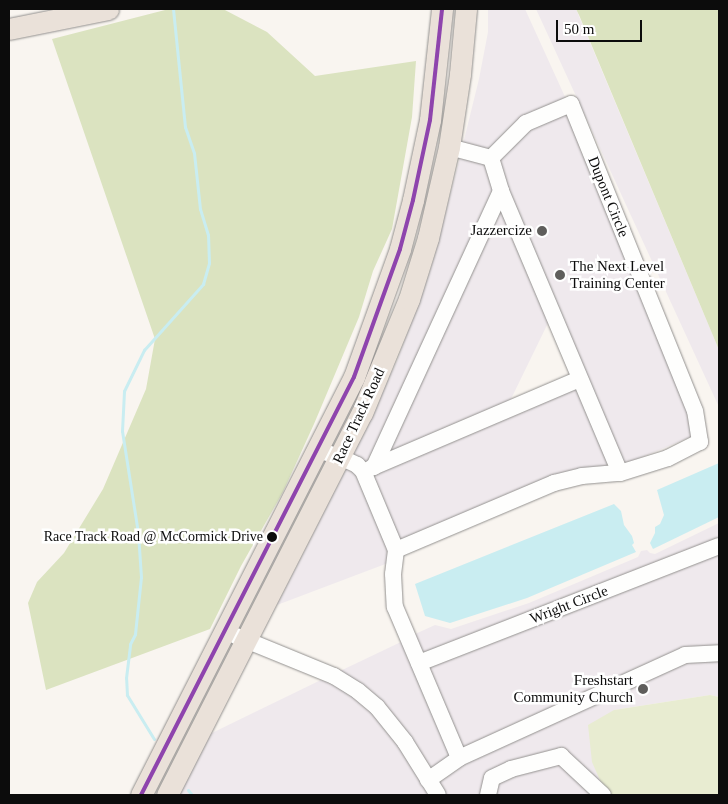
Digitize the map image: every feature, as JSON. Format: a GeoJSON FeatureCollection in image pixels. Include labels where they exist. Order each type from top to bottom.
{"type":"FeatureCollection","features":[{"type":"Feature","properties":{"kind":"main road"},"geometry":{"type":"LineString","coordinates":[[9,16],[48,9]]}},
{"type":"Feature","properties":{"kind":"main road"},"geometry":{"type":"LineString","coordinates":[[9,29],[108,9]]}},
{"type":"Feature","properties":{"kind":"main road","name":"Race Track Road"},"geometry":{"type":"LineString","coordinates":[[141,795],[354,377],[400,249],[413,200],[430,120],[442,9]]}},
{"type":"Feature","properties":{"kind":"main road","name":"Race Track Road"},"geometry":{"type":"LineString","coordinates":[[168,795],[340,457],[378,378],[410,299],[428,238],[449,147],[460,74],[466,9]]}},
{"type":"Feature","properties":{"kind":"street","name":"Dupont Circle"},"geometry":{"type":"LineString","coordinates":[[396,550],[554,483],[582,476],[620,473],[668,458],[700,442],[695,412],[571,104],[526,122],[491,158]]}},
{"type":"Feature","properties":{"kind":"street"},"geometry":{"type":"LineString","coordinates":[[449,147],[491,158],[500,191],[620,473]]}},
{"type":"Feature","properties":{"kind":"street"},"geometry":{"type":"LineString","coordinates":[[459,758],[395,607],[393,574],[396,550],[369,469],[500,191]]}},
{"type":"Feature","properties":{"kind":"street"},"geometry":{"type":"LineString","coordinates":[[318,450],[369,469],[580,379]]}},
{"type":"Feature","properties":{"kind":"street","name":"Wright Circle"},"geometry":{"type":"LineString","coordinates":[[419,664],[719,546]]}},
{"type":"Feature","properties":{"kind":"street"},"geometry":{"type":"LineString","coordinates":[[225,632],[334,676],[358,691],[377,707],[405,742],[438,795]]}},
{"type":"Feature","properties":{"kind":"street"},"geometry":{"type":"LineString","coordinates":[[428,780],[459,758],[685,655],[719,653]]}},
{"type":"Feature","properties":{"kind":"street"},"geometry":{"type":"LineString","coordinates":[[488,795],[492,778],[511,769],[562,756],[603,795]]}},
{"type":"Feature","properties":{"kind":"shaded area"},"geometry":{"type":"Polygon","coordinates":[[[488,9],[525,9],[566,99],[489,151],[463,144],[488,32],[488,9]]]}},
{"type":"Feature","properties":{"kind":"shaded area"},"geometry":{"type":"Polygon","coordinates":[[[536,9],[576,9],[719,350],[719,407],[536,9]]]}},
{"type":"Feature","properties":{"kind":"shaded area"},"geometry":{"type":"Polygon","coordinates":[[[568,113],[689,413],[693,436],[623,465],[560,317],[497,161],[529,128],[568,113]]]}},
{"type":"Feature","properties":{"kind":"shaded area"},"geometry":{"type":"Polygon","coordinates":[[[460,157],[486,163],[494,190],[369,460],[364,463],[352,456],[397,361],[430,271],[460,157]]]}},
{"type":"Feature","properties":{"kind":"shaded area"},"geometry":{"type":"Polygon","coordinates":[[[500,206],[549,321],[510,401],[387,453],[500,206]]]}},
{"type":"Feature","properties":{"kind":"shaded area"},"geometry":{"type":"Polygon","coordinates":[[[578,387],[611,467],[399,541],[371,475],[514,414],[517,415],[519,412],[578,387]]]}},
{"type":"Feature","properties":{"kind":"shaded area"},"geometry":{"type":"Polygon","coordinates":[[[347,467],[354,471],[390,550],[388,563],[277,605],[347,467]]]}},
{"type":"Feature","properties":{"kind":"shaded area"},"geometry":{"type":"Polygon","coordinates":[[[719,523],[719,539],[422,655],[413,635],[435,625],[451,629],[529,603],[638,557],[641,551],[647,550],[655,554],[719,523]]]}},
{"type":"Feature","properties":{"kind":"shaded area"},"geometry":{"type":"Polygon","coordinates":[[[719,553],[719,646],[462,750],[427,667],[719,553]]]}},
{"type":"Feature","properties":{"kind":"shaded area"},"geometry":{"type":"Polygon","coordinates":[[[403,641],[452,756],[430,771],[338,672],[403,641]]]}},
{"type":"Feature","properties":{"kind":"shaded area"},"geometry":{"type":"Polygon","coordinates":[[[719,659],[719,697],[710,695],[614,710],[603,787],[565,751],[509,763],[482,795],[445,795],[437,782],[462,764],[687,661],[719,659]]]}},
{"type":"Feature","properties":{"kind":"shaded area"},"geometry":{"type":"Polygon","coordinates":[[[323,679],[355,697],[373,712],[400,745],[431,795],[179,795],[210,734],[323,679]]]}},
{"type":"Feature","properties":{"kind":"shaded area"},"geometry":{"type":"Polygon","coordinates":[[[560,763],[594,795],[496,795],[497,783],[513,775],[560,763]]]}},
{"type":"Feature","properties":{"kind":"green space"},"geometry":{"type":"Polygon","coordinates":[[[169,9],[223,9],[267,32],[315,76],[416,61],[412,117],[392,229],[373,271],[359,317],[314,424],[283,492],[241,566],[210,629],[46,690],[28,603],[37,582],[64,553],[103,489],[146,389],[155,339],[52,39],[169,9]]]}},
{"type":"Feature","properties":{"kind":"green space"},"geometry":{"type":"Polygon","coordinates":[[[576,9],[719,9],[719,350],[579,15],[576,9]]]}},
{"type":"Feature","properties":{"kind":"green space"},"geometry":{"type":"Polygon","coordinates":[[[710,695],[719,697],[719,795],[611,795],[603,787],[592,762],[588,725],[614,710],[710,695]]]}},
{"type":"Feature","properties":{"kind":"water"},"geometry":{"type":"Polygon","coordinates":[[[719,463],[719,517],[653,549],[650,543],[655,533],[655,527],[660,524],[664,515],[657,490],[719,463]]]}},
{"type":"Feature","properties":{"kind":"water"},"geometry":{"type":"Polygon","coordinates":[[[614,504],[621,511],[624,525],[632,536],[634,543],[632,545],[636,552],[527,598],[450,623],[425,616],[415,584],[614,504]]]}},
{"type":"Feature","properties":{"kind":"waterway"},"geometry":{"type":"LineString","coordinates":[[154,739],[127,695],[126,678],[130,644],[135,634],[141,577],[138,533],[122,431],[124,391],[144,350],[203,284],[209,263],[208,235],[200,209],[194,153],[185,127],[173,9]]}},
{"type":"Feature","properties":{"kind":"waterway"},"geometry":{"type":"LineString","coordinates":[[188,790],[192,795]]}},
{"type":"Feature","properties":{"kind":"transit line"},"geometry":{"type":"LineString","coordinates":[[141,795],[354,377],[400,249],[413,200],[430,120],[442,9]]}},
{"type":"Feature","properties":{"kind":"place","name":"Jazzercize"},"geometry":{"type":"Point","coordinates":[542,231]}},
{"type":"Feature","properties":{"kind":"place","name":"The Next Level Training Center"},"geometry":{"type":"Point","coordinates":[560,275]}},
{"type":"Feature","properties":{"kind":"place","name":"Race Track Road @ McCormick Drive"},"geometry":{"type":"Point","coordinates":[272,537]}},
{"type":"Feature","properties":{"kind":"place","name":"Freshstart Community Church"},"geometry":{"type":"Point","coordinates":[643,689]}}]}
